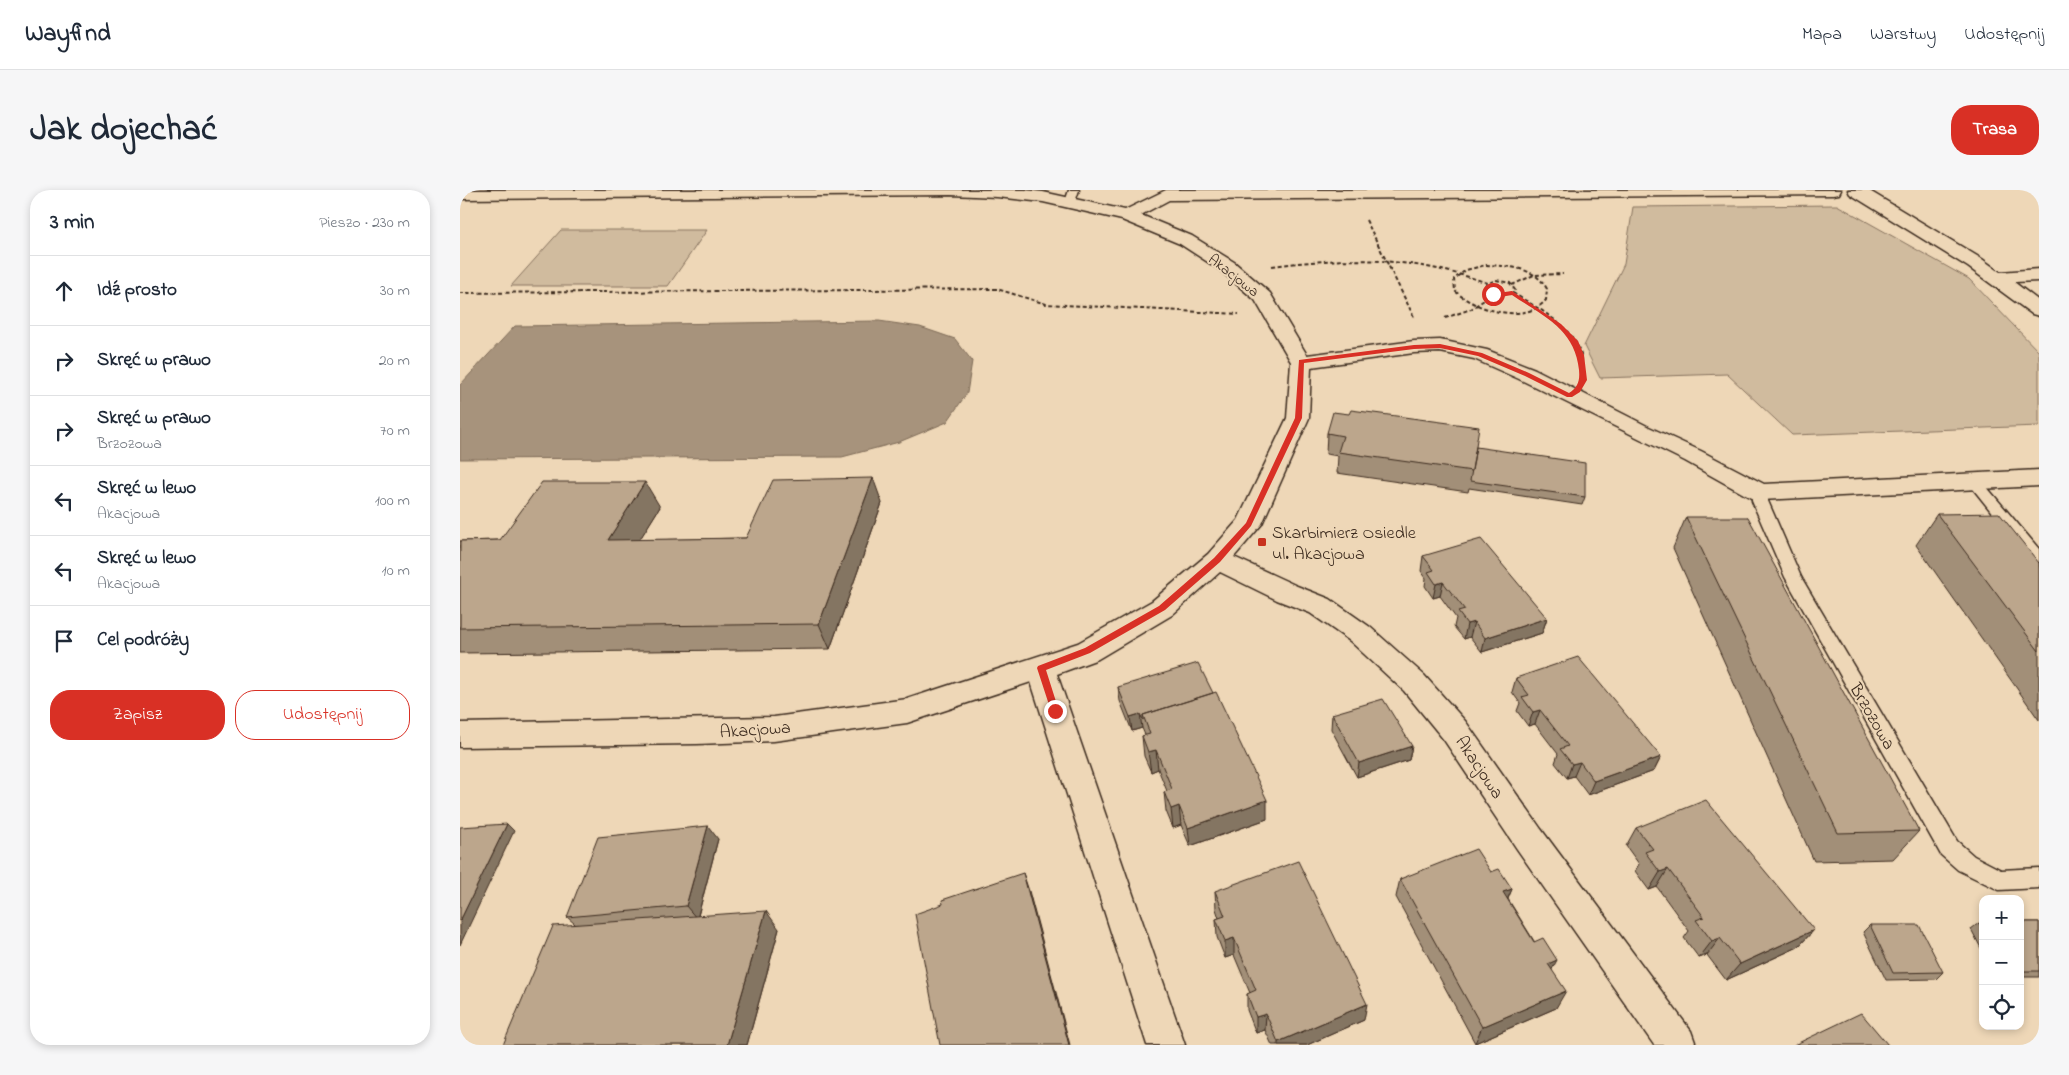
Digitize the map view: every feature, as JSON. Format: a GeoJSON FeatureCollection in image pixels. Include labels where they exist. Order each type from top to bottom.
{"type":"FeatureCollection","features":[{"type":"Feature","properties":{"kind":"street"},"geometry":{"type":"LineString","coordinates":[[1127,216],[1166,193],[1353,195],[1833,190]]}},
{"type":"Feature","properties":{"kind":"street"},"geometry":{"type":"LineString","coordinates":[[1856,190],[1975,262],[2039,310]]}},
{"type":"Feature","properties":{"kind":"street","name":"Akacjowa"},"geometry":{"type":"LineString","coordinates":[[460,194],[643,191],[979,191],[1043,197],[1072,196],[1186,240],[1227,266],[1263,297],[1301,362],[1298,418],[1249,524],[1217,560],[1162,608],[1088,651],[907,711],[774,729],[697,732],[460,735]]}},
{"type":"Feature","properties":{"kind":"street"},"geometry":{"type":"LineString","coordinates":[[1997,278],[2039,275]]}},
{"type":"Feature","properties":{"kind":"street"},"geometry":{"type":"LineString","coordinates":[[1301,362],[1414,347],[1440,346],[1480,354],[1527,374],[1693,456],[1760,492],[2039,478]]}},
{"type":"Feature","properties":{"kind":"street","name":"Akacjowa"},"geometry":{"type":"LineString","coordinates":[[1217,560],[1287,593],[1320,606],[1360,634],[1414,683],[1455,731],[1529,839],[1677,1045]]}},
{"type":"Feature","properties":{"kind":"street"},"geometry":{"type":"LineString","coordinates":[[1041,668],[1166,1045]]}},
{"type":"Feature","properties":{"kind":"lane"},"geometry":{"type":"LineString","coordinates":[[1975,482],[2039,560]]}},
{"type":"Feature","properties":{"kind":"lane","name":"Brzozowa"},"geometry":{"type":"LineString","coordinates":[[1760,492],[1760,502],[1793,577],[1949,848],[1966,863],[1999,880],[2039,878]]}},
{"type":"Feature","properties":{"kind":"path"},"geometry":{"type":"LineString","coordinates":[[1353,195],[1416,322]]}},
{"type":"Feature","properties":{"kind":"path"},"geometry":{"type":"LineString","coordinates":[[1270,266],[1331,260],[1386,261],[1413,264],[1488,282],[1503,281],[1512,285],[1515,290],[1512,293]]}},
{"type":"Feature","properties":{"kind":"path"},"geometry":{"type":"LineString","coordinates":[[1498,265],[1522,270],[1534,275],[1546,285],[1548,291],[1543,303],[1526,310],[1501,312],[1477,307],[1467,302],[1454,291],[1454,279],[1459,274],[1475,267],[1498,265]]}},
{"type":"Feature","properties":{"kind":"path"},"geometry":{"type":"LineString","coordinates":[[1512,285],[1534,275],[1563,274]]}},
{"type":"Feature","properties":{"kind":"path"},"geometry":{"type":"LineString","coordinates":[[1488,282],[1485,288],[1493,294],[1512,293],[1536,307],[1559,325],[1575,341],[1581,355],[1584,380],[1577,391],[1570,396]]}},
{"type":"Feature","properties":{"kind":"path"},"geometry":{"type":"LineString","coordinates":[[460,293],[997,289],[1046,304],[1274,316]]}},
{"type":"Feature","properties":{"kind":"path"},"geometry":{"type":"LineString","coordinates":[[1436,319],[1455,316],[1477,307],[1493,294]]}},
{"type":"Feature","properties":{"kind":"shaded area"},"geometry":{"type":"Polygon","coordinates":[[[1837,205],[1969,279],[2039,352],[2039,426],[1792,435],[1727,374],[1600,378],[1584,346],[1624,264],[1633,207],[1837,205]]]}},
{"type":"Feature","properties":{"kind":"shaded area"},"geometry":{"type":"Polygon","coordinates":[[[561,230],[707,230],[668,286],[511,286],[561,230]]]}},
{"type":"Feature","properties":{"kind":"shaded area"},"geometry":{"type":"Polygon","coordinates":[[[879,321],[920,327],[955,339],[972,361],[967,393],[947,422],[899,442],[842,457],[460,459],[460,385],[515,326],[879,321]]]}},
{"type":"Feature","properties":{"kind":"building"},"geometry":{"type":"Polygon","coordinates":[[[1351,410],[1479,427],[1472,471],[1338,452],[1343,436],[1327,433],[1333,412],[1349,414],[1351,410]]]}},
{"type":"Feature","properties":{"kind":"building"},"geometry":{"type":"Polygon","coordinates":[[[1476,447],[1585,463],[1585,497],[1470,481],[1476,447]]]}},
{"type":"Feature","properties":{"kind":"building"},"geometry":{"type":"Polygon","coordinates":[[[873,478],[819,624],[460,628],[460,541],[500,540],[542,482],[645,482],[608,540],[746,538],[773,480],[873,478]]]}},
{"type":"Feature","properties":{"kind":"building"},"geometry":{"type":"Polygon","coordinates":[[[1999,513],[2039,563],[2039,651],[1937,514],[1999,513]]]}},
{"type":"Feature","properties":{"kind":"building"},"geometry":{"type":"Polygon","coordinates":[[[1686,517],[1748,517],[1919,831],[1838,833],[1686,517]]]}},
{"type":"Feature","properties":{"kind":"building"},"geometry":{"type":"Polygon","coordinates":[[[1481,539],[1547,618],[1485,638],[1474,622],[1467,624],[1458,612],[1465,610],[1443,582],[1436,584],[1428,572],[1434,570],[1423,556],[1481,539]]]}},
{"type":"Feature","properties":{"kind":"building"},"geometry":{"type":"Polygon","coordinates":[[[1578,657],[1661,757],[1594,781],[1580,762],[1572,764],[1560,749],[1568,746],[1540,710],[1533,712],[1522,697],[1529,695],[1516,678],[1578,657]]]}},
{"type":"Feature","properties":{"kind":"building"},"geometry":{"type":"Polygon","coordinates":[[[1198,663],[1213,693],[1143,715],[1143,720],[1140,714],[1130,717],[1118,687],[1198,663]]]}},
{"type":"Feature","properties":{"kind":"building"},"geometry":{"type":"Polygon","coordinates":[[[1216,692],[1267,800],[1188,828],[1179,806],[1171,809],[1164,792],[1172,789],[1156,750],[1148,752],[1142,736],[1150,734],[1143,715],[1216,692]]]}},
{"type":"Feature","properties":{"kind":"building"},"geometry":{"type":"Polygon","coordinates":[[[1383,699],[1412,746],[1359,763],[1332,714],[1383,699]]]}},
{"type":"Feature","properties":{"kind":"building"},"geometry":{"type":"Polygon","coordinates":[[[1706,800],[1814,930],[1740,964],[1720,938],[1712,941],[1696,920],[1704,917],[1668,869],[1660,872],[1645,852],[1653,849],[1636,828],[1706,800]]]}},
{"type":"Feature","properties":{"kind":"building"},"geometry":{"type":"Polygon","coordinates":[[[507,824],[460,921],[460,827],[507,824]]]}},
{"type":"Feature","properties":{"kind":"building"},"geometry":{"type":"Polygon","coordinates":[[[708,826],[686,906],[567,917],[598,837],[708,826]]]}},
{"type":"Feature","properties":{"kind":"building"},"geometry":{"type":"Polygon","coordinates":[[[1476,849],[1491,872],[1499,869],[1512,889],[1503,892],[1534,942],[1543,938],[1557,960],[1548,964],[1566,991],[1482,1027],[1400,879],[1476,849]]]}},
{"type":"Feature","properties":{"kind":"building"},"geometry":{"type":"Polygon","coordinates":[[[1298,861],[1367,1004],[1278,1042],[1266,1014],[1256,1017],[1247,994],[1256,990],[1234,938],[1225,941],[1216,919],[1225,916],[1215,891],[1298,861]]]}},
{"type":"Feature","properties":{"kind":"building"},"geometry":{"type":"Polygon","coordinates":[[[1023,873],[1069,1045],[940,1045],[915,914],[943,904],[942,900],[1023,873]]]}},
{"type":"Feature","properties":{"kind":"building"},"geometry":{"type":"Polygon","coordinates":[[[766,911],[727,1045],[503,1045],[553,926],[766,911]]]}},
{"type":"Feature","properties":{"kind":"building"},"geometry":{"type":"Polygon","coordinates":[[[2024,922],[2039,922],[2039,971],[2024,971],[2024,922]]]}},
{"type":"Feature","properties":{"kind":"building"},"geometry":{"type":"Polygon","coordinates":[[[1870,925],[1919,925],[1943,972],[1893,973],[1870,925]]]}},
{"type":"Feature","properties":{"kind":"building"},"geometry":{"type":"Polygon","coordinates":[[[1861,1013],[1888,1045],[1794,1045],[1861,1013]]]}},
{"type":"Feature","properties":{"kind":"place","name":"Skarbimierz Osiedle ul. Akacjowa"},"geometry":{"type":"Point","coordinates":[1262,542]}},
{"type":"Feature","properties":{"kind":"route"},"geometry":{"type":"LineString","coordinates":[[1055,711],[1041,668],[1088,651],[1162,608],[1217,560],[1249,524],[1298,418],[1301,362],[1414,347],[1440,346],[1480,354],[1527,374],[1570,396],[1577,391],[1584,380],[1581,355],[1575,341],[1559,325],[1536,307],[1512,293],[1507,295],[1493,294]]}}]}
